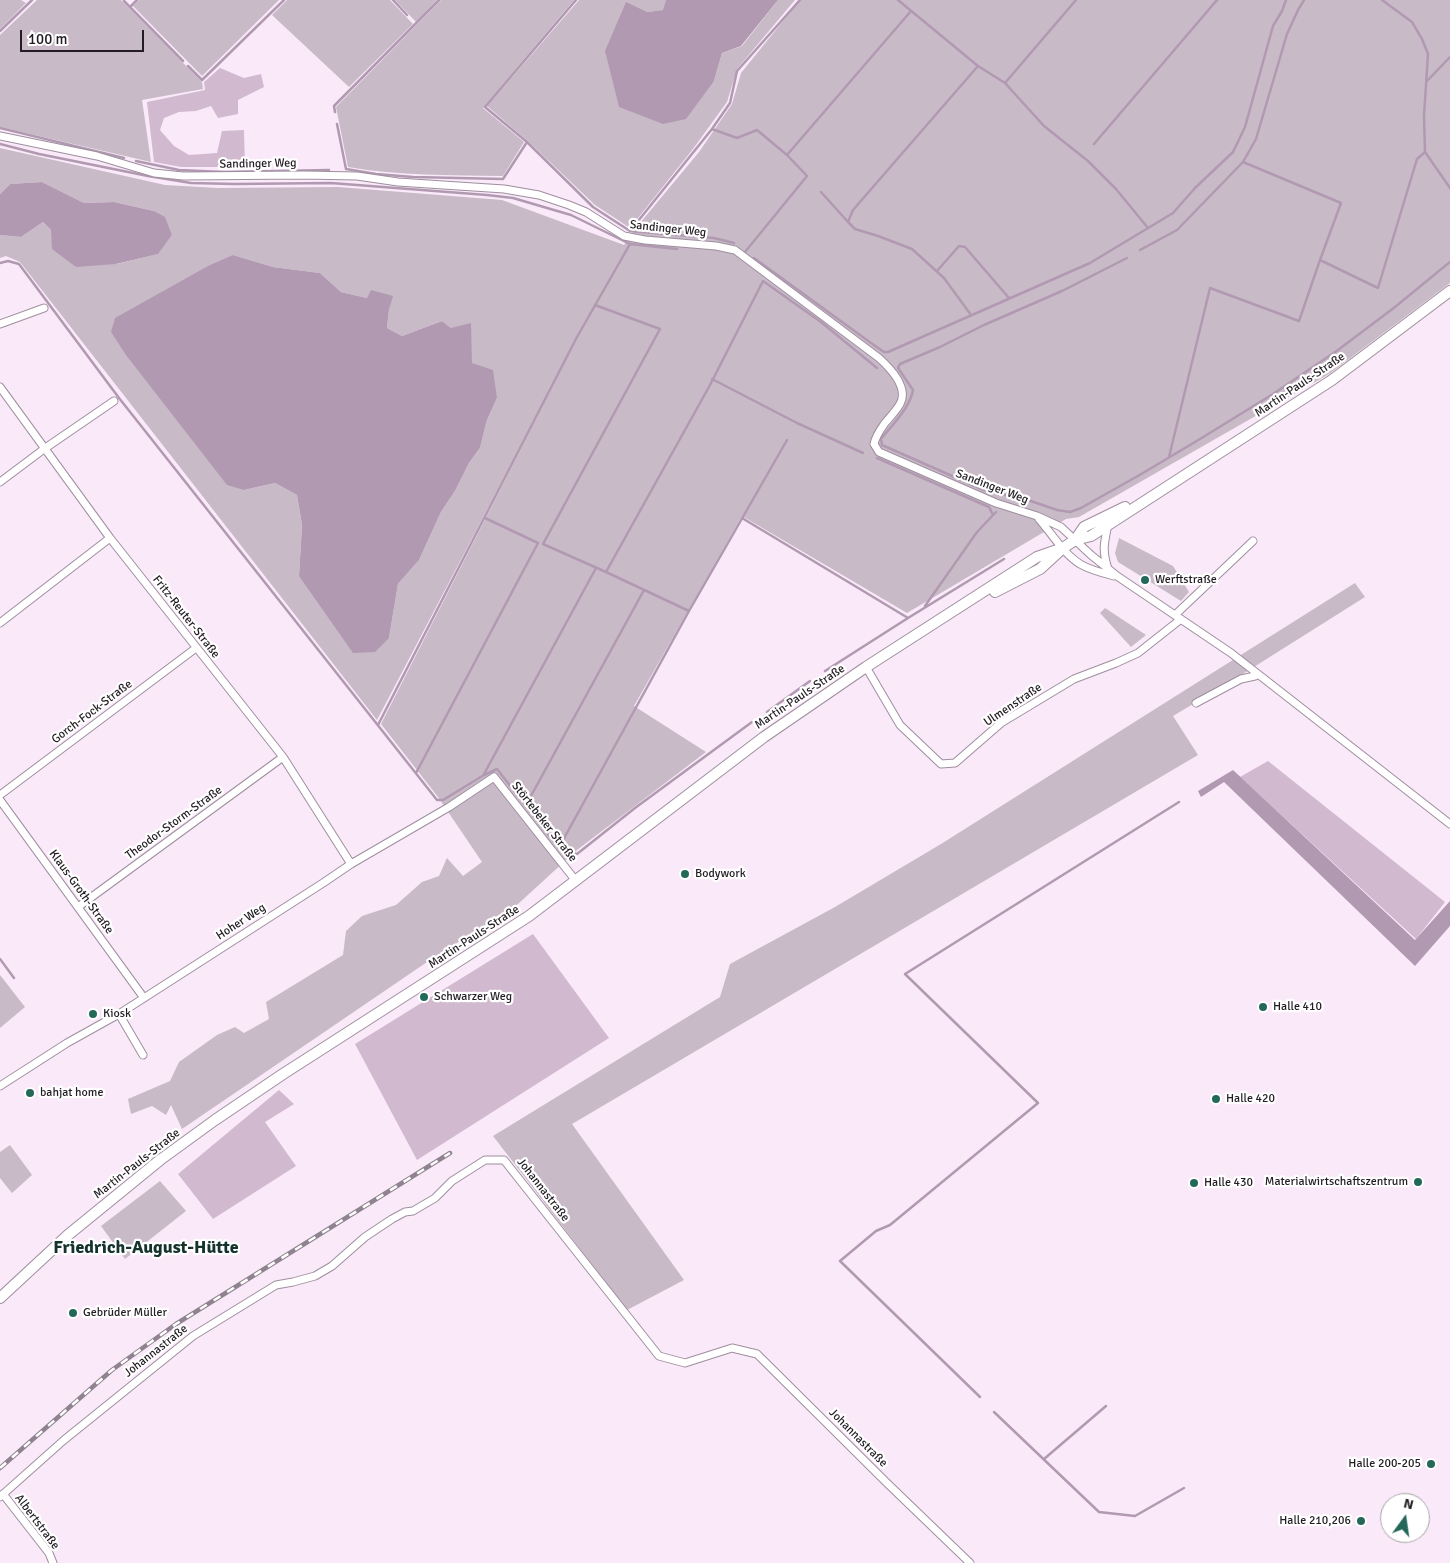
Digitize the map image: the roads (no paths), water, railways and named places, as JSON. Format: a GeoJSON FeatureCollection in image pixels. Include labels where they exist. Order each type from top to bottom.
{"type":"FeatureCollection","features":[{"type":"Feature","properties":{"kind":"street","name":"Sandinger Weg"},"geometry":{"type":"LineString","coordinates":[[0,136],[97,156],[154,173],[183,176],[357,176],[398,182],[504,189],[539,195],[569,205],[586,212],[624,236],[645,240],[716,246],[735,250],[879,358],[890,370],[902,388],[903,396],[901,404],[876,436],[874,444],[879,452],[996,503],[1037,516],[1061,527],[1076,540]]}},
{"type":"Feature","properties":{"kind":"street","name":"Martin-Pauls-Straße"},"geometry":{"type":"LineString","coordinates":[[0,1298],[68,1234],[160,1160],[283,1074],[529,916],[764,737],[866,667],[1037,558],[1063,548],[1076,540],[1090,536],[1246,436],[1332,380],[1450,291]]}},
{"type":"Feature","properties":{"kind":"street"},"geometry":{"type":"LineString","coordinates":[[0,324],[44,308]]}},
{"type":"Feature","properties":{"kind":"street","name":"Fritz-Reuter-Straße"},"geometry":{"type":"LineString","coordinates":[[0,387],[110,538],[283,757],[351,864]]}},
{"type":"Feature","properties":{"kind":"street"},"geometry":{"type":"LineString","coordinates":[[0,482],[114,401]]}},
{"type":"Feature","properties":{"kind":"street","name":"Martin-Pauls-Straße"},"geometry":{"type":"LineString","coordinates":[[1076,540],[1088,524],[1158,492]]}},
{"type":"Feature","properties":{"kind":"street","name":"Sandinger Weg"},"geometry":{"type":"LineString","coordinates":[[1037,516],[1063,548]]}},
{"type":"Feature","properties":{"kind":"street"},"geometry":{"type":"LineString","coordinates":[[1108,524],[1104,555],[1108,570]]}},
{"type":"Feature","properties":{"kind":"street"},"geometry":{"type":"LineString","coordinates":[[0,623],[110,538]]}},
{"type":"Feature","properties":{"kind":"street"},"geometry":{"type":"LineString","coordinates":[[1076,540],[1108,570],[1231,653],[1450,824]]}},
{"type":"Feature","properties":{"kind":"street","name":"Ulmenstraße"},"geometry":{"type":"LineString","coordinates":[[866,667],[900,725],[941,764],[955,763],[1001,723],[1074,679],[1138,653],[1178,617],[1252,541]]}},
{"type":"Feature","properties":{"kind":"street"},"geometry":{"type":"LineString","coordinates":[[1063,548],[1079,563],[1097,572],[1117,576]]}},
{"type":"Feature","properties":{"kind":"street","name":"Gorch-Fock-Straße"},"geometry":{"type":"LineString","coordinates":[[0,794],[196,648]]}},
{"type":"Feature","properties":{"kind":"street"},"geometry":{"type":"LineString","coordinates":[[1196,703],[1241,679],[1258,674]]}},
{"type":"Feature","properties":{"kind":"street","name":"Theodor-Storm-Straße"},"geometry":{"type":"LineString","coordinates":[[78,906],[283,757]]}},
{"type":"Feature","properties":{"kind":"street","name":"Störtebeker Straße"},"geometry":{"type":"LineString","coordinates":[[494,777],[576,881]]}},
{"type":"Feature","properties":{"kind":"street","name":"Hoher Weg"},"geometry":{"type":"LineString","coordinates":[[0,1086],[67,1043],[119,1014],[351,864],[449,807],[494,777]]}},
{"type":"Feature","properties":{"kind":"street","name":"Klaus-Groth-Straße"},"geometry":{"type":"LineString","coordinates":[[0,800],[144,998]]}},
{"type":"Feature","properties":{"kind":"street"},"geometry":{"type":"LineString","coordinates":[[119,1014],[143,1055]]}},
{"type":"Feature","properties":{"kind":"street","name":"Johannastraße"},"geometry":{"type":"LineString","coordinates":[[1,1495],[64,1440],[193,1336],[276,1285],[315,1276],[332,1266],[365,1238],[392,1219],[405,1212],[413,1211],[435,1198],[452,1181],[485,1160],[504,1160],[659,1356],[685,1363],[732,1348],[757,1354],[970,1563]]}},
{"type":"Feature","properties":{"kind":"street","name":"Albertstraße"},"geometry":{"type":"LineString","coordinates":[[1,1495],[49,1553],[53,1563]]}},
{"type":"Feature","properties":{"kind":"waterway"},"geometry":{"type":"LineString","coordinates":[[0,31],[32,0]]}},
{"type":"Feature","properties":{"kind":"waterway"},"geometry":{"type":"LineString","coordinates":[[130,7],[137,0]]}},
{"type":"Feature","properties":{"kind":"waterway"},"geometry":{"type":"LineString","coordinates":[[188,66],[202,80],[284,0]]}},
{"type":"Feature","properties":{"kind":"waterway"},"geometry":{"type":"LineString","coordinates":[[393,0],[407,15]]}},
{"type":"Feature","properties":{"kind":"waterway"},"geometry":{"type":"LineString","coordinates":[[335,112],[334,106],[439,0]]}},
{"type":"Feature","properties":{"kind":"waterway"},"geometry":{"type":"LineString","coordinates":[[337,124],[346,169],[413,177],[503,179],[527,142],[485,107],[576,0]]}},
{"type":"Feature","properties":{"kind":"waterway"},"geometry":{"type":"LineString","coordinates":[[630,231],[712,129],[730,103],[737,71],[800,0]]}},
{"type":"Feature","properties":{"kind":"waterway"},"geometry":{"type":"LineString","coordinates":[[898,0],[978,66],[1005,83],[1044,126],[1088,161],[1116,189],[1148,228]]}},
{"type":"Feature","properties":{"kind":"waterway"},"geometry":{"type":"LineString","coordinates":[[1005,83],[1076,0]]}},
{"type":"Feature","properties":{"kind":"waterway"},"geometry":{"type":"LineString","coordinates":[[1094,144],[1217,0]]}},
{"type":"Feature","properties":{"kind":"waterway"},"geometry":{"type":"LineString","coordinates":[[754,258],[884,352],[888,352],[1090,263],[1173,213],[1195,188],[1233,152],[1245,127],[1273,26],[1286,0]]}},
{"type":"Feature","properties":{"kind":"waterway"},"geometry":{"type":"LineString","coordinates":[[1140,250],[1177,230],[1243,162],[1256,139],[1287,34],[1304,0]]}},
{"type":"Feature","properties":{"kind":"waterway"},"geometry":{"type":"LineString","coordinates":[[1382,0],[1412,22],[1428,54],[1424,116],[1425,152],[1450,188]]}},
{"type":"Feature","properties":{"kind":"waterway"},"geometry":{"type":"LineString","coordinates":[[124,1],[183,61]]}},
{"type":"Feature","properties":{"kind":"waterway"},"geometry":{"type":"LineString","coordinates":[[787,155],[911,11]]}},
{"type":"Feature","properties":{"kind":"waterway"},"geometry":{"type":"LineString","coordinates":[[1427,81],[1450,57]]}},
{"type":"Feature","properties":{"kind":"waterway"},"geometry":{"type":"LineString","coordinates":[[971,315],[944,278],[912,249],[855,229],[848,222],[853,210],[978,66]]}},
{"type":"Feature","properties":{"kind":"waterway"},"geometry":{"type":"LineString","coordinates":[[0,128],[124,158]]}},
{"type":"Feature","properties":{"kind":"waterway"},"geometry":{"type":"LineString","coordinates":[[712,129],[737,138],[757,130],[787,155],[807,176],[745,252]]}},
{"type":"Feature","properties":{"kind":"waterway"},"geometry":{"type":"LineString","coordinates":[[527,142],[593,207],[630,231],[714,238],[734,243]]}},
{"type":"Feature","properties":{"kind":"waterway"},"geometry":{"type":"LineString","coordinates":[[0,144],[39,154],[191,183],[331,183],[513,198],[571,215],[630,244],[677,249]]}},
{"type":"Feature","properties":{"kind":"waterway"},"geometry":{"type":"LineString","coordinates":[[1320,260],[1378,288],[1417,159],[1425,152]]}},
{"type":"Feature","properties":{"kind":"waterway"},"geometry":{"type":"LineString","coordinates":[[136,161],[179,170],[224,172],[329,170]]}},
{"type":"Feature","properties":{"kind":"waterway"},"geometry":{"type":"LineString","coordinates":[[1169,457],[1210,288],[1299,321],[1341,203],[1243,162]]}},
{"type":"Feature","properties":{"kind":"waterway"},"geometry":{"type":"LineString","coordinates":[[821,192],[848,222]]}},
{"type":"Feature","properties":{"kind":"waterway"},"geometry":{"type":"LineString","coordinates":[[378,725],[577,337],[630,244]]}},
{"type":"Feature","properties":{"kind":"waterway"},"geometry":{"type":"LineString","coordinates":[[937,271],[959,246],[965,247],[1009,298]]}},
{"type":"Feature","properties":{"kind":"waterway"},"geometry":{"type":"LineString","coordinates":[[1127,258],[1062,291],[900,364],[898,368],[913,390],[904,410],[881,439],[882,445],[986,491],[1025,499],[1057,510],[1070,512],[1081,508],[1143,473],[1273,394],[1338,350],[1450,262]]}},
{"type":"Feature","properties":{"kind":"waterway"},"geometry":{"type":"LineString","coordinates":[[0,263],[8,261],[19,264],[119,398],[437,800],[443,800],[497,769],[555,843],[562,842]]}},
{"type":"Feature","properties":{"kind":"waterway"},"geometry":{"type":"LineString","coordinates":[[606,572],[710,385],[763,281],[821,322],[877,368]]}},
{"type":"Feature","properties":{"kind":"waterway"},"geometry":{"type":"LineString","coordinates":[[543,544],[660,329],[595,305]]}},
{"type":"Feature","properties":{"kind":"waterway"},"geometry":{"type":"LineString","coordinates":[[712,379],[797,423],[863,453]]}},
{"type":"Feature","properties":{"kind":"waterway"},"geometry":{"type":"LineString","coordinates":[[752,722],[635,808],[577,854],[568,852],[562,842],[689,611],[787,440]]}},
{"type":"Feature","properties":{"kind":"waterway"},"geometry":{"type":"LineString","coordinates":[[877,458],[989,507],[993,515]]}},
{"type":"Feature","properties":{"kind":"waterway"},"geometry":{"type":"LineString","coordinates":[[925,606],[977,532],[996,512]]}},
{"type":"Feature","properties":{"kind":"waterway"},"geometry":{"type":"LineString","coordinates":[[485,518],[538,543]]}},
{"type":"Feature","properties":{"kind":"waterway"},"geometry":{"type":"LineString","coordinates":[[742,518],[908,618]]}},
{"type":"Feature","properties":{"kind":"waterway"},"geometry":{"type":"LineString","coordinates":[[416,773],[538,543]]}},
{"type":"Feature","properties":{"kind":"waterway"},"geometry":{"type":"LineString","coordinates":[[543,544],[689,611]]}},
{"type":"Feature","properties":{"kind":"waterway"},"geometry":{"type":"LineString","coordinates":[[825,671],[1004,559]]}},
{"type":"Feature","properties":{"kind":"waterway"},"geometry":{"type":"LineString","coordinates":[[484,774],[596,568]]}},
{"type":"Feature","properties":{"kind":"waterway"},"geometry":{"type":"LineString","coordinates":[[526,805],[644,590]]}},
{"type":"Feature","properties":{"kind":"waterway"},"geometry":{"type":"LineString","coordinates":[[767,712],[810,681]]}},
{"type":"Feature","properties":{"kind":"waterway"},"geometry":{"type":"LineString","coordinates":[[980,1397],[840,1261],[876,1231],[890,1225],[1038,1103],[905,974],[1179,802]]}},
{"type":"Feature","properties":{"kind":"waterway"},"geometry":{"type":"LineString","coordinates":[[0,959],[14,978]]}},
{"type":"Feature","properties":{"kind":"waterway"},"geometry":{"type":"LineString","coordinates":[[1044,1459],[1106,1406]]}},
{"type":"Feature","properties":{"kind":"waterway"},"geometry":{"type":"LineString","coordinates":[[994,1412],[1099,1512],[1135,1516],[1184,1488]]}},
{"type":"Feature","properties":{"kind":"railway"},"geometry":{"type":"LineString","coordinates":[[0,1468],[112,1370],[176,1324],[450,1153]]}},
{"type":"Feature","properties":{"kind":"place","name":"Werftstraße"},"geometry":{"type":"Point","coordinates":[1145,580]}},
{"type":"Feature","properties":{"kind":"place","name":"Bodywork"},"geometry":{"type":"Point","coordinates":[685,874]}},
{"type":"Feature","properties":{"kind":"place","name":"Schwarzer Weg"},"geometry":{"type":"Point","coordinates":[424,997]}},
{"type":"Feature","properties":{"kind":"place","name":"Halle 410"},"geometry":{"type":"Point","coordinates":[1263,1007]}},
{"type":"Feature","properties":{"kind":"place","name":"Kiosk"},"geometry":{"type":"Point","coordinates":[93,1014]}},
{"type":"Feature","properties":{"kind":"place","name":"bahjat home"},"geometry":{"type":"Point","coordinates":[30,1093]}},
{"type":"Feature","properties":{"kind":"place","name":"Halle 420"},"geometry":{"type":"Point","coordinates":[1216,1099]}},
{"type":"Feature","properties":{"kind":"place","name":"Materialwirtschaftszentrum"},"geometry":{"type":"Point","coordinates":[1418,1182]}},
{"type":"Feature","properties":{"kind":"place","name":"Halle 430"},"geometry":{"type":"Point","coordinates":[1194,1183]}},
{"type":"Feature","properties":{"kind":"place","name":"Gebrüder Müller"},"geometry":{"type":"Point","coordinates":[73,1313]}},
{"type":"Feature","properties":{"kind":"place","name":"Halle 200-205"},"geometry":{"type":"Point","coordinates":[1431,1464]}},
{"type":"Feature","properties":{"kind":"place","name":"Halle 210,206"},"geometry":{"type":"Point","coordinates":[1361,1521]}},
{"type":"Feature","properties":{"kind":"district","name":"Friedrich-August-Hütte"},"geometry":{"type":"Point","coordinates":[146,1248]}}]}
